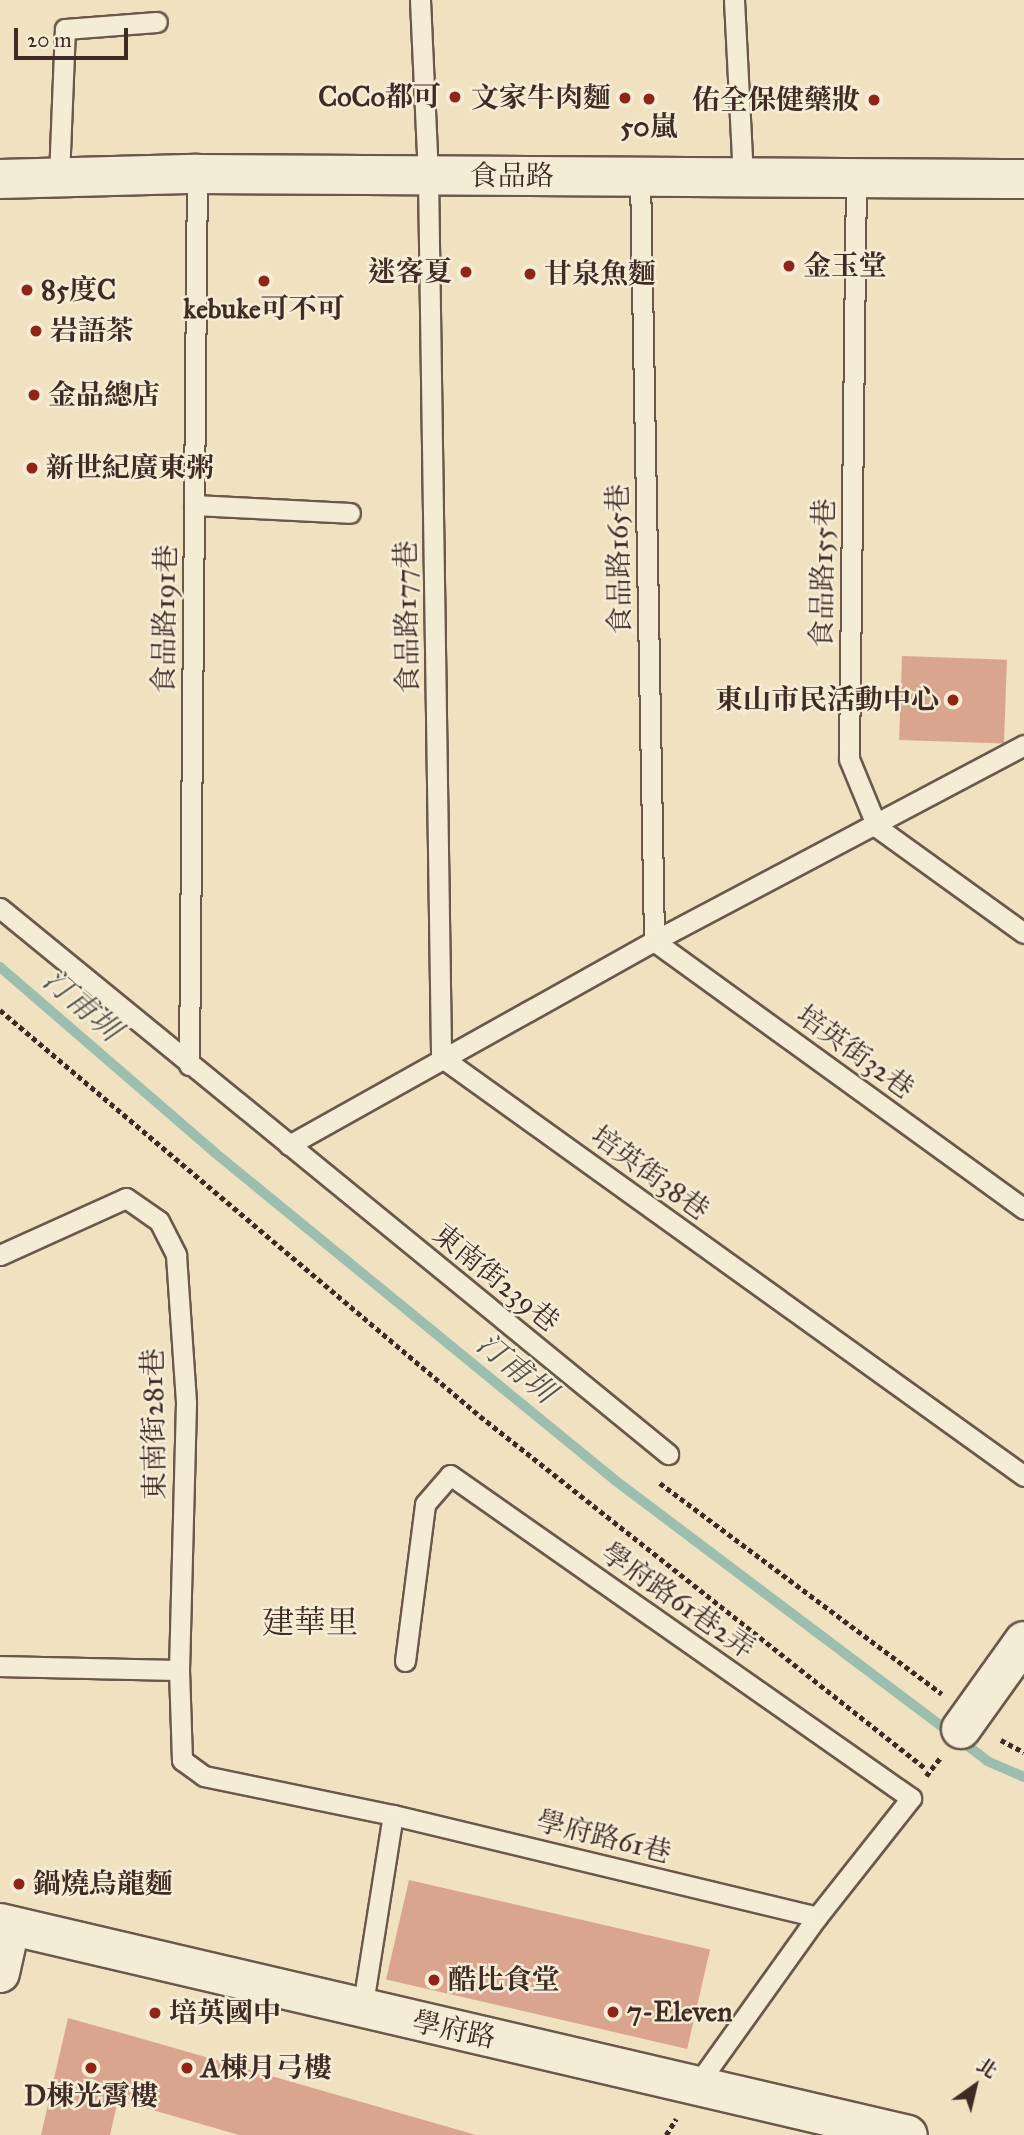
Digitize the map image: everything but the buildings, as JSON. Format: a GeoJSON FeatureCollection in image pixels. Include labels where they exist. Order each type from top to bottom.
{"type":"FeatureCollection","features":[{"type":"Feature","properties":{"kind":"street","name":"食品路"},"geometry":{"type":"LineString","coordinates":[[0,179],[197,174],[1024,178]]}},
{"type":"Feature","properties":{"kind":"street"},"geometry":{"type":"LineString","coordinates":[[966,1722],[1024,1641]]}},
{"type":"Feature","properties":{"kind":"street"},"geometry":{"type":"LineString","coordinates":[[0,1973],[5,1925]]}},
{"type":"Feature","properties":{"kind":"street","name":"學府路"},"geometry":{"type":"LineString","coordinates":[[5,1925],[362,2010],[698,2082],[908,2135]]}},
{"type":"Feature","properties":{"kind":"lane","name":"食品路177巷"},"geometry":{"type":"LineString","coordinates":[[420,0],[428,176],[441,1057]]}},
{"type":"Feature","properties":{"kind":"lane"},"geometry":{"type":"LineString","coordinates":[[734,0],[743,176]]}},
{"type":"Feature","properties":{"kind":"lane"},"geometry":{"type":"LineString","coordinates":[[59,177],[65,29],[157,22]]}},
{"type":"Feature","properties":{"kind":"lane","name":"食品路191巷"},"geometry":{"type":"LineString","coordinates":[[189,1065],[197,174]]}},
{"type":"Feature","properties":{"kind":"lane","name":"食品路165巷"},"geometry":{"type":"LineString","coordinates":[[640,175],[654,941]]}},
{"type":"Feature","properties":{"kind":"lane","name":"食品路155巷"},"geometry":{"type":"LineString","coordinates":[[856,176],[849,759],[877,827]]}},
{"type":"Feature","properties":{"kind":"lane"},"geometry":{"type":"LineString","coordinates":[[194,505],[350,513]]}},
{"type":"Feature","properties":{"kind":"lane"},"geometry":{"type":"LineString","coordinates":[[289,1145],[441,1057],[654,941],[877,827],[1024,745]]}},
{"type":"Feature","properties":{"kind":"lane"},"geometry":{"type":"LineString","coordinates":[[877,827],[1024,933]]}},
{"type":"Feature","properties":{"kind":"lane","name":"東南街239巷"},"geometry":{"type":"LineString","coordinates":[[0,908],[668,1454]]}},
{"type":"Feature","properties":{"kind":"lane","name":"培英街32巷"},"geometry":{"type":"LineString","coordinates":[[654,941],[1024,1209]]}},
{"type":"Feature","properties":{"kind":"lane","name":"培英街38巷"},"geometry":{"type":"LineString","coordinates":[[441,1057],[1024,1476]]}},
{"type":"Feature","properties":{"kind":"lane","name":"東南街281巷"},"geometry":{"type":"LineString","coordinates":[[0,1255],[126,1198],[159,1221],[176,1255],[186,1403],[179,1670],[182,1760]]}},
{"type":"Feature","properties":{"kind":"lane","name":"學府路61巷2弄"},"geometry":{"type":"LineString","coordinates":[[405,1661],[425,1504],[450,1475],[911,1798]]}},
{"type":"Feature","properties":{"kind":"lane"},"geometry":{"type":"LineString","coordinates":[[0,1666],[179,1670]]}},
{"type":"Feature","properties":{"kind":"lane","name":"學府路61巷"},"geometry":{"type":"LineString","coordinates":[[182,1760],[204,1776],[393,1815],[817,1917]]}},
{"type":"Feature","properties":{"kind":"lane"},"geometry":{"type":"LineString","coordinates":[[698,2082],[817,1917],[911,1798]]}},
{"type":"Feature","properties":{"kind":"lane"},"geometry":{"type":"LineString","coordinates":[[362,2010],[393,1815]]}},
{"type":"Feature","properties":{"kind":"path"},"geometry":{"type":"LineString","coordinates":[[0,1010],[480,1416],[929,1772]]}},
{"type":"Feature","properties":{"kind":"path"},"geometry":{"type":"LineString","coordinates":[[649,1474],[966,1722],[1024,1752]]}},
{"type":"Feature","properties":{"kind":"path"},"geometry":{"type":"LineString","coordinates":[[911,1798],[966,1722]]}},
{"type":"Feature","properties":{"kind":"waterway","name":"汀甫圳"},"geometry":{"type":"LineString","coordinates":[[0,967],[214,1152],[616,1481],[987,1761],[1024,1777]]}},
{"type":"Feature","properties":{"kind":"place","name":"CoCo都可"},"geometry":{"type":"Point","coordinates":[455,97]}},
{"type":"Feature","properties":{"kind":"place","name":"文家牛肉麵"},"geometry":{"type":"Point","coordinates":[625,98]}},
{"type":"Feature","properties":{"kind":"place","name":"50嵐"},"geometry":{"type":"Point","coordinates":[649,99]}},
{"type":"Feature","properties":{"kind":"place","name":"佑全保健藥妝"},"geometry":{"type":"Point","coordinates":[874,100]}},
{"type":"Feature","properties":{"kind":"place","name":"金玉堂"},"geometry":{"type":"Point","coordinates":[789,266]}},
{"type":"Feature","properties":{"kind":"place","name":"迷客夏"},"geometry":{"type":"Point","coordinates":[466,272]}},
{"type":"Feature","properties":{"kind":"place","name":"甘泉魚麵"},"geometry":{"type":"Point","coordinates":[530,274]}},
{"type":"Feature","properties":{"kind":"place","name":"kebuke可不可"},"geometry":{"type":"Point","coordinates":[264,281]}},
{"type":"Feature","properties":{"kind":"place","name":"85度C"},"geometry":{"type":"Point","coordinates":[27,290]}},
{"type":"Feature","properties":{"kind":"place","name":"岩語茶"},"geometry":{"type":"Point","coordinates":[36,331]}},
{"type":"Feature","properties":{"kind":"place","name":"金品總店"},"geometry":{"type":"Point","coordinates":[34,395]}},
{"type":"Feature","properties":{"kind":"place","name":"新世紀廣東粥"},"geometry":{"type":"Point","coordinates":[32,468]}},
{"type":"Feature","properties":{"kind":"place","name":"東山市民活動中心"},"geometry":{"type":"Point","coordinates":[953,700]}},
{"type":"Feature","properties":{"kind":"place","name":"鍋燒烏龍麵"},"geometry":{"type":"Point","coordinates":[19,1884]}},
{"type":"Feature","properties":{"kind":"place","name":"酷比食堂"},"geometry":{"type":"Point","coordinates":[434,1980]}},
{"type":"Feature","properties":{"kind":"place","name":"7-Eleven"},"geometry":{"type":"Point","coordinates":[613,2012]}},
{"type":"Feature","properties":{"kind":"place","name":"培英國中"},"geometry":{"type":"Point","coordinates":[155,2013]}},
{"type":"Feature","properties":{"kind":"place","name":"D棟光霄樓"},"geometry":{"type":"Point","coordinates":[91,2068]}},
{"type":"Feature","properties":{"kind":"place","name":"A棟月弓樓"},"geometry":{"type":"Point","coordinates":[187,2068]}},
{"type":"Feature","properties":{"kind":"district","name":"建華里"},"geometry":{"type":"Point","coordinates":[310,1623]}}]}
